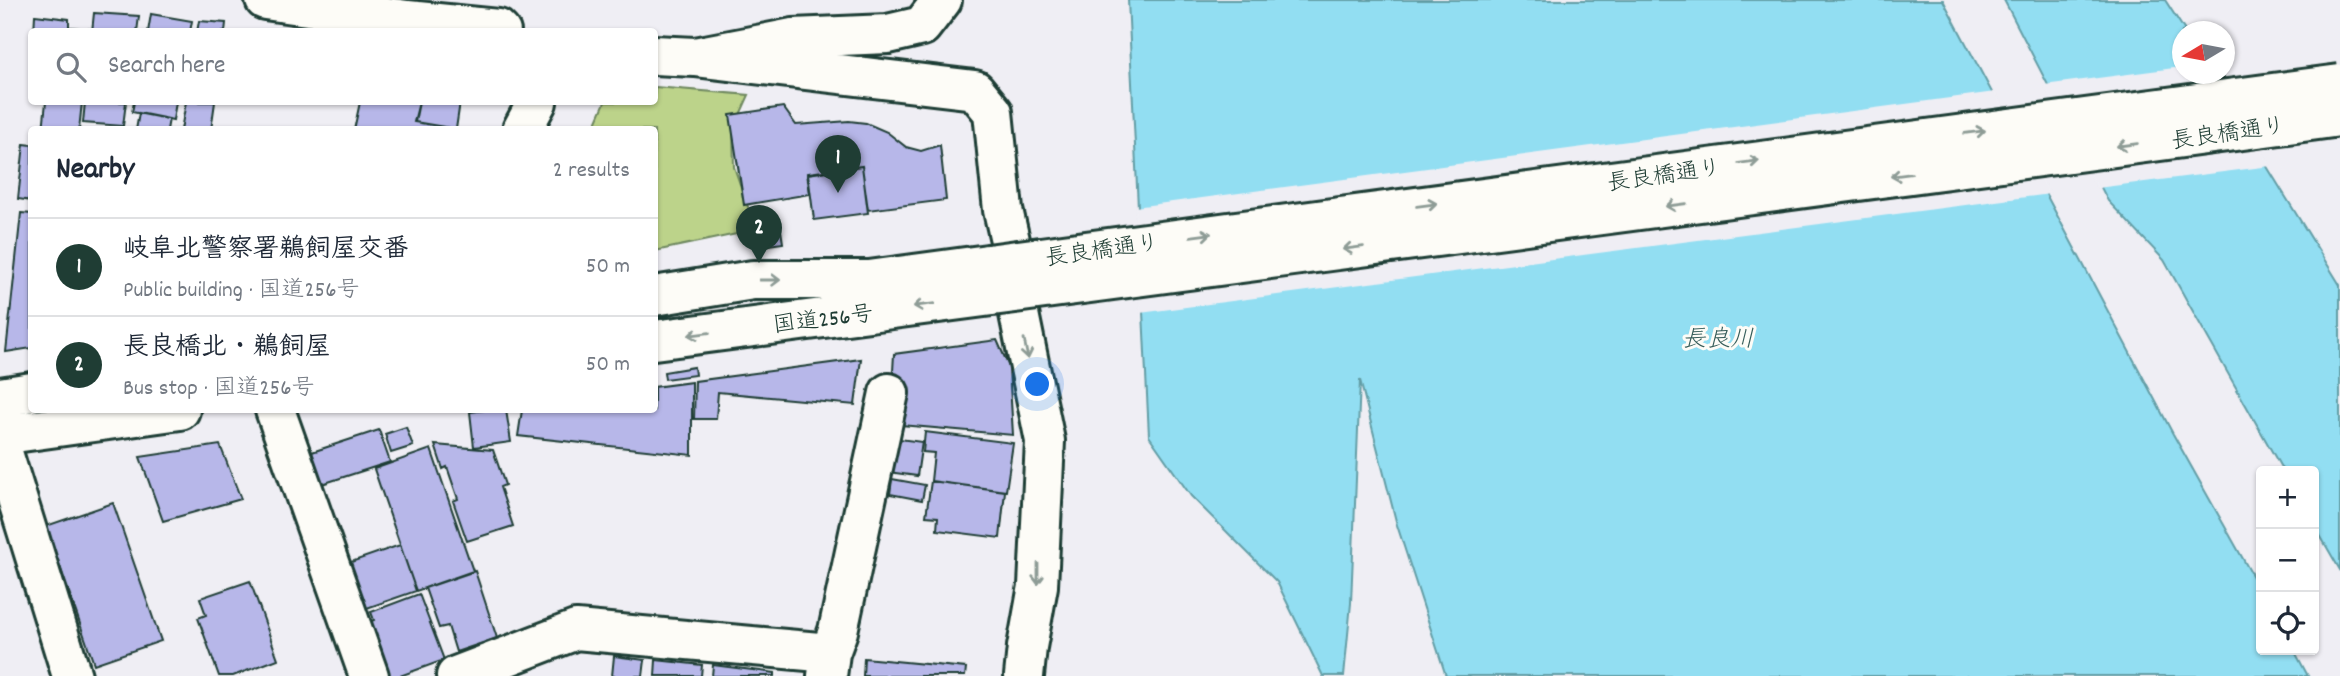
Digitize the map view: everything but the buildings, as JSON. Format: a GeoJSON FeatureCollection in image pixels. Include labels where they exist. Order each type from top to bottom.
{"type":"FeatureCollection","features":[{"type":"Feature","properties":{"kind":"main road"},"geometry":{"type":"LineString","coordinates":[[265,0],[407,10],[493,28]]}},
{"type":"Feature","properties":{"kind":"main road"},"geometry":{"type":"LineString","coordinates":[[695,57],[793,38],[888,34],[922,26],[942,0]]}},
{"type":"Feature","properties":{"kind":"main road"},"geometry":{"type":"LineString","coordinates":[[658,55],[695,57],[975,90],[993,112],[1003,210],[1017,271],[1017,304],[1045,441],[1038,586],[1024,676]]}},
{"type":"Feature","properties":{"kind":"main road","name":"長良橋通り"},"geometry":{"type":"LineString","coordinates":[[990,280],[2340,84]]}},
{"type":"Feature","properties":{"kind":"main road"},"geometry":{"type":"LineString","coordinates":[[524,126],[535,105]]}},
{"type":"Feature","properties":{"kind":"main road","name":"長良橋通り"},"geometry":{"type":"LineString","coordinates":[[990,280],[2340,117]]}},
{"type":"Feature","properties":{"kind":"main road","name":"国道256号"},"geometry":{"type":"LineString","coordinates":[[658,295],[753,280],[990,280]]}},
{"type":"Feature","properties":{"kind":"main road","name":"国道256号"},"geometry":{"type":"LineString","coordinates":[[658,339],[990,280]]}},
{"type":"Feature","properties":{"kind":"main road"},"geometry":{"type":"LineString","coordinates":[[0,397],[28,393]]}},
{"type":"Feature","properties":{"kind":"main road"},"geometry":{"type":"LineString","coordinates":[[456,676],[576,629],[828,665],[838,631],[889,393]]}},
{"type":"Feature","properties":{"kind":"main road"},"geometry":{"type":"LineString","coordinates":[[0,435],[158,413]]}},
{"type":"Feature","properties":{"kind":"main road"},"geometry":{"type":"LineString","coordinates":[[276,413],[369,676]]}},
{"type":"Feature","properties":{"kind":"main road"},"geometry":{"type":"LineString","coordinates":[[0,443],[72,676]]}},
{"type":"Feature","properties":{"kind":"green space"},"geometry":{"type":"Polygon","coordinates":[[[658,87],[749,95],[733,130],[734,167],[756,230],[658,250],[658,126],[595,126],[604,105],[658,105],[658,87]]]}},
{"type":"Feature","properties":{"kind":"water","name":"長良川"},"geometry":{"type":"Polygon","coordinates":[[[1128,0],[1943,0],[2173,434],[2256,582],[2256,655],[2297,655],[2308,676],[1446,676],[1397,525],[1360,380],[1351,603],[1344,676],[1323,676],[1277,582],[1191,496],[1149,436],[1128,0]]]}},
{"type":"Feature","properties":{"kind":"water"},"geometry":{"type":"Polygon","coordinates":[[[2004,0],[2165,0],[2179,21],[2172,21],[2172,84],[2216,84],[2340,285],[2340,570],[2319,534],[2319,466],[2280,466],[2164,260],[2108,201],[2004,0]]]}},
{"type":"Feature","properties":{"kind":"pier"},"geometry":{"type":"Polygon","coordinates":[[[2172,68],[2172,84],[2220,84],[2271,166],[2097,188],[2044,85],[2172,68]]]}},
{"type":"Feature","properties":{"kind":"pier"},"geometry":{"type":"Polygon","coordinates":[[[1995,92],[2050,194],[1140,313],[1135,207],[1995,92]]]}},
{"type":"Feature","properties":{"kind":"place","name":"岐阜北警察署鵜飼屋交番"},"geometry":{"type":"Point","coordinates":[838,193]}},
{"type":"Feature","properties":{"kind":"place","name":"長良橋北・鵜飼屋"},"geometry":{"type":"Point","coordinates":[759,263]}}]}
